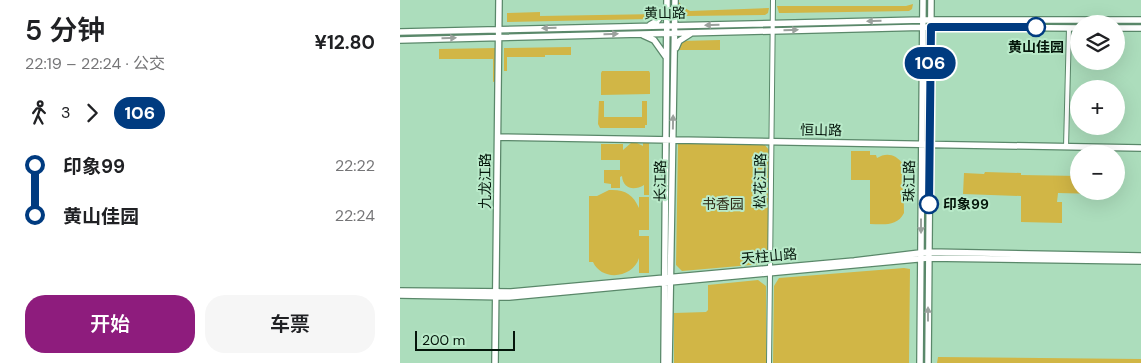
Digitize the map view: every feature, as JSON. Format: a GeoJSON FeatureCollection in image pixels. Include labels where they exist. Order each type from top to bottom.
{"type":"FeatureCollection","features":[{"type":"Feature","properties":{"kind":"street","name":"九龙江路"},"geometry":{"type":"LineString","coordinates":[[497,363],[501,0]]}},
{"type":"Feature","properties":{"kind":"street","name":"长江路"},"geometry":{"type":"LineString","coordinates":[[667,0],[666,139],[669,363]]}},
{"type":"Feature","properties":{"kind":"street","name":"长江路"},"geometry":{"type":"LineString","coordinates":[[664,363],[673,139],[675,0]]}},
{"type":"Feature","properties":{"kind":"street","name":"松花江路"},"geometry":{"type":"LineString","coordinates":[[770,363],[774,0]]}},
{"type":"Feature","properties":{"kind":"street","name":"珠江路"},"geometry":{"type":"LineString","coordinates":[[920,363],[923,0]]}},
{"type":"Feature","properties":{"kind":"street","name":"珠江路"},"geometry":{"type":"LineString","coordinates":[[928,363],[931,0]]}},
{"type":"Feature","properties":{"kind":"street"},"geometry":{"type":"LineString","coordinates":[[644,26],[657,22],[667,7]]}},
{"type":"Feature","properties":{"kind":"street"},"geometry":{"type":"LineString","coordinates":[[675,10],[680,20],[694,25]]}},
{"type":"Feature","properties":{"kind":"street","name":"黄山路"},"geometry":{"type":"LineString","coordinates":[[400,32],[774,23],[1141,20]]}},
{"type":"Feature","properties":{"kind":"street","name":"黄山路"},"geometry":{"type":"LineString","coordinates":[[400,40],[774,30],[923,23]]}},
{"type":"Feature","properties":{"kind":"street","name":"黄山路"},"geometry":{"type":"LineString","coordinates":[[931,23],[1069,28]]}},
{"type":"Feature","properties":{"kind":"street"},"geometry":{"type":"LineString","coordinates":[[1066,146],[1069,28]]}},
{"type":"Feature","properties":{"kind":"street"},"geometry":{"type":"LineString","coordinates":[[1125,28],[1141,28]]}},
{"type":"Feature","properties":{"kind":"street"},"geometry":{"type":"LineString","coordinates":[[674,55],[679,41],[696,32]]}},
{"type":"Feature","properties":{"kind":"street"},"geometry":{"type":"LineString","coordinates":[[636,34],[654,40],[667,58]]}},
{"type":"Feature","properties":{"kind":"street","name":"九龙江路"},"geometry":{"type":"LineString","coordinates":[[498,295],[500,37]]}},
{"type":"Feature","properties":{"kind":"street","name":"恒山路"},"geometry":{"type":"LineString","coordinates":[[500,136],[1141,147]]}},
{"type":"Feature","properties":{"kind":"street"},"geometry":{"type":"LineString","coordinates":[[921,185],[929,185]]}},
{"type":"Feature","properties":{"kind":"street","name":"天柱山路"},"geometry":{"type":"LineString","coordinates":[[400,295],[498,295],[928,255],[1141,256]]}},
{"type":"Feature","properties":{"kind":"street","name":"天柱山路"},"geometry":{"type":"LineString","coordinates":[[928,255],[1141,261]]}},
{"type":"Feature","properties":{"kind":"street","name":"天柱山路"},"geometry":{"type":"LineString","coordinates":[[400,291],[498,295]]}},
{"type":"Feature","properties":{"kind":"green space"},"geometry":{"type":"Polygon","coordinates":[[[678,1],[690,11],[769,8],[768,13],[765,15],[687,16],[680,11],[678,1]]]}},
{"type":"Feature","properties":{"kind":"green space"},"geometry":{"type":"Polygon","coordinates":[[[913,4],[912,9],[909,11],[785,13],[779,13],[777,6],[906,6],[913,4]]]}},
{"type":"Feature","properties":{"kind":"green space"},"geometry":{"type":"Polygon","coordinates":[[[540,12],[540,16],[659,14],[648,19],[507,22],[507,13],[540,12]]]}},
{"type":"Feature","properties":{"kind":"green space"},"geometry":{"type":"Polygon","coordinates":[[[720,40],[720,50],[678,50],[681,41],[720,40]]]}},
{"type":"Feature","properties":{"kind":"green space"},"geometry":{"type":"Polygon","coordinates":[[[571,47],[571,55],[507,57],[507,71],[504,71],[504,48],[571,47]]]}},
{"type":"Feature","properties":{"kind":"green space"},"geometry":{"type":"Polygon","coordinates":[[[497,48],[496,81],[493,82],[493,59],[439,59],[439,49],[497,48]]]}},
{"type":"Feature","properties":{"kind":"green space"},"geometry":{"type":"Polygon","coordinates":[[[602,71],[649,71],[650,94],[601,95],[602,71]]]}},
{"type":"Feature","properties":{"kind":"green space"},"geometry":{"type":"Polygon","coordinates":[[[599,101],[604,101],[604,117],[642,117],[642,101],[647,101],[647,125],[645,125],[645,128],[600,128],[598,124],[599,101]]]}},
{"type":"Feature","properties":{"kind":"green space"},"geometry":{"type":"Polygon","coordinates":[[[631,143],[643,146],[643,143],[649,143],[649,195],[644,195],[644,185],[630,188],[624,184],[622,176],[620,177],[620,188],[611,188],[611,184],[604,183],[604,170],[620,170],[620,160],[601,160],[601,144],[623,144],[623,150],[631,143]]]}},
{"type":"Feature","properties":{"kind":"green space","name":"书香园"},"geometry":{"type":"Polygon","coordinates":[[[679,143],[764,144],[769,150],[768,258],[762,264],[682,271],[676,265],[679,143]]]}},
{"type":"Feature","properties":{"kind":"green space"},"geometry":{"type":"Polygon","coordinates":[[[851,151],[870,151],[870,155],[876,155],[877,158],[891,155],[903,164],[904,213],[898,221],[889,224],[870,224],[870,180],[851,180],[851,151]]]}},
{"type":"Feature","properties":{"kind":"green space"},"geometry":{"type":"Polygon","coordinates":[[[985,172],[1070,176],[1070,193],[1058,193],[1057,202],[1062,202],[1062,223],[1021,222],[1021,196],[963,194],[964,173],[984,174],[985,172]]]}},
{"type":"Feature","properties":{"kind":"green space"},"geometry":{"type":"Polygon","coordinates":[[[609,190],[619,190],[627,193],[634,199],[639,208],[639,197],[649,197],[649,230],[639,230],[639,236],[649,236],[649,273],[639,273],[639,258],[631,270],[617,275],[603,273],[593,262],[589,262],[589,196],[597,196],[609,190]]]}},
{"type":"Feature","properties":{"kind":"green space"},"geometry":{"type":"Polygon","coordinates":[[[910,269],[909,363],[773,363],[774,286],[779,278],[910,269]]]}},
{"type":"Feature","properties":{"kind":"green space"},"geometry":{"type":"Polygon","coordinates":[[[758,280],[766,286],[766,363],[674,363],[674,313],[706,312],[708,310],[708,285],[758,280]]]}},
{"type":"Feature","properties":{"kind":"green space"},"geometry":{"type":"Polygon","coordinates":[[[938,357],[1141,359],[1141,363],[937,363],[938,357]]]}},
{"type":"Feature","properties":{"kind":"bus line","name":"106"},"geometry":{"type":"LineString","coordinates":[[929,204],[931,27],[1036,27]]}},
{"type":"Feature","properties":{"kind":"place","name":"黄山佳园"},"geometry":{"type":"Point","coordinates":[1036,27]}},
{"type":"Feature","properties":{"kind":"place","name":"印象99"},"geometry":{"type":"Point","coordinates":[929,204]}}]}
